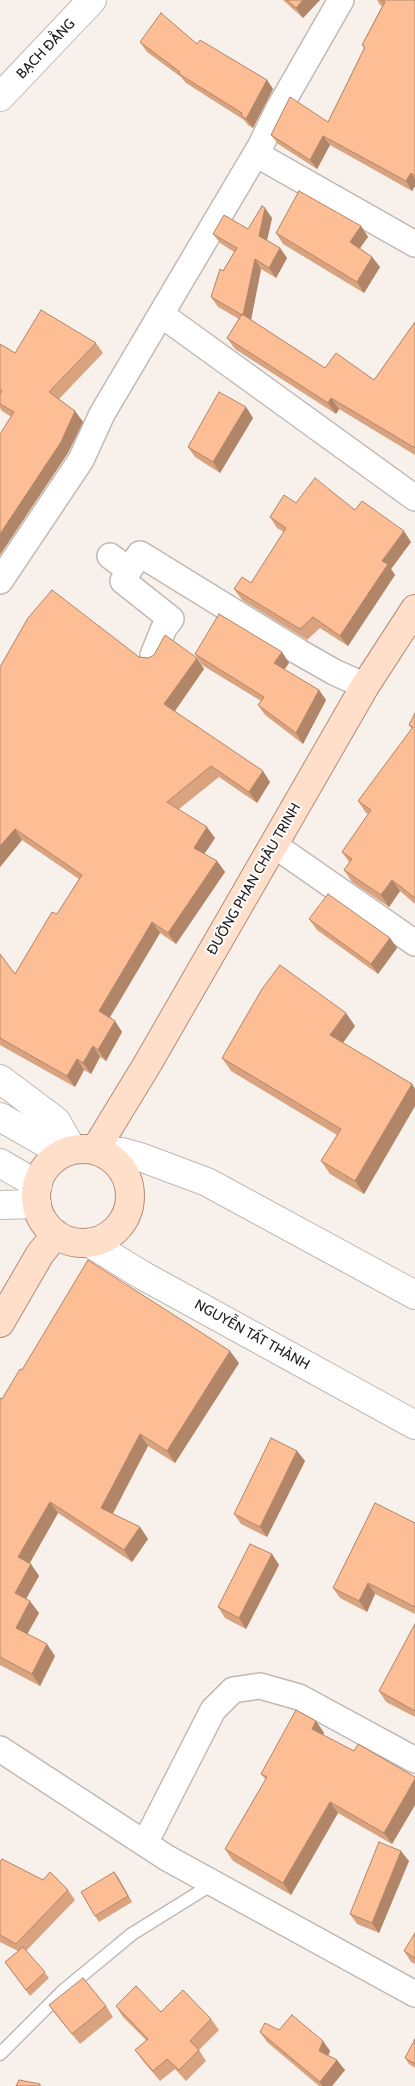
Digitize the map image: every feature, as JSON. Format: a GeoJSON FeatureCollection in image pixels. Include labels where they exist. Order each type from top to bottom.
{"type":"FeatureCollection","features":[{"type":"Feature","properties":{"kind":"main road","name":"BẠCH ĐẰNG"},"geometry":{"type":"LineString","coordinates":[[0,98],[92,0]]}},
{"type":"Feature","properties":{"kind":"main road","name":"ĐƯỜNG PHAN CHÂU TRINH"},"geometry":{"type":"LineString","coordinates":[[83,1151],[139,1078],[365,686],[415,609]]}},
{"type":"Feature","properties":{"kind":"main road"},"geometry":{"type":"LineString","coordinates":[[0,1079],[56,1121],[83,1151]]}},
{"type":"Feature","properties":{"kind":"main road"},"geometry":{"type":"LineString","coordinates":[[0,1117],[83,1151],[114,1159],[123,1170],[129,1184],[131,1199],[128,1214],[118,1228],[106,1238],[90,1243],[74,1243],[56,1234],[46,1226],[37,1195],[0,1163]]}},
{"type":"Feature","properties":{"kind":"main road"},"geometry":{"type":"LineString","coordinates":[[37,1195],[46,1166],[83,1151],[122,1152],[206,1182],[415,1295]]}},
{"type":"Feature","properties":{"kind":"main road"},"geometry":{"type":"LineString","coordinates":[[0,1205],[37,1195]]}},
{"type":"Feature","properties":{"kind":"main road"},"geometry":{"type":"LineString","coordinates":[[0,1323],[40,1254],[56,1234]]}},
{"type":"Feature","properties":{"kind":"main road","name":"NGUYỄN TẤT THÀNH"},"geometry":{"type":"LineString","coordinates":[[90,1243],[142,1275],[415,1425]]}},
{"type":"Feature","properties":{"kind":"street"},"geometry":{"type":"LineString","coordinates":[[0,581],[81,460],[102,414],[256,154],[278,110],[341,0]]}},
{"type":"Feature","properties":{"kind":"street"},"geometry":{"type":"LineString","coordinates":[[256,154],[415,244]]}},
{"type":"Feature","properties":{"kind":"street"},"geometry":{"type":"LineString","coordinates":[[162,315],[415,498]]}},
{"type":"Feature","properties":{"kind":"street"},"geometry":{"type":"LineString","coordinates":[[153,655],[164,628],[171,619],[123,582],[119,563],[140,554],[299,652],[334,672],[365,686]]}},
{"type":"Feature","properties":{"kind":"street"},"geometry":{"type":"LineString","coordinates":[[274,845],[415,943]]}},
{"type":"Feature","properties":{"kind":"street"},"geometry":{"type":"LineString","coordinates":[[145,1843],[213,1710],[233,1690],[260,1686],[299,1697],[415,1760]]}},
{"type":"Feature","properties":{"kind":"street"},"geometry":{"type":"LineString","coordinates":[[0,1749],[145,1843],[415,1994]]}},
{"type":"Feature","properties":{"kind":"lane"},"geometry":{"type":"LineString","coordinates":[[0,2054],[63,1991],[132,1934],[214,1883]]}},
{"type":"Feature","properties":{"kind":"building"},"geometry":{"type":"Polygon","coordinates":[[[287,0],[303,0],[296,8],[287,0]]]}},
{"type":"Feature","properties":{"kind":"building"},"geometry":{"type":"Polygon","coordinates":[[[381,0],[415,0],[415,176],[411,173],[406,181],[323,136],[310,160],[271,135],[290,97],[328,122],[365,47],[362,45],[385,2],[381,0]]]}},
{"type":"Feature","properties":{"kind":"building"},"geometry":{"type":"Polygon","coordinates":[[[161,13],[197,44],[200,40],[267,80],[246,119],[241,115],[242,113],[179,74],[180,72],[140,42],[161,13]]]}},
{"type":"Feature","properties":{"kind":"building"},"geometry":{"type":"Polygon","coordinates":[[[299,191],[361,226],[350,242],[372,257],[357,282],[276,233],[299,191]]]}},
{"type":"Feature","properties":{"kind":"building"},"geometry":{"type":"Polygon","coordinates":[[[262,206],[265,208],[259,236],[280,248],[269,268],[255,259],[242,315],[211,297],[220,269],[223,271],[237,248],[213,234],[224,215],[248,229],[262,206]]]}},
{"type":"Feature","properties":{"kind":"building"},"geometry":{"type":"Polygon","coordinates":[[[41,310],[96,343],[49,392],[75,411],[61,442],[0,534],[0,434],[14,412],[0,404],[0,394],[2,391],[0,390],[0,344],[15,353],[41,310]]]}},
{"type":"Feature","properties":{"kind":"building"},"geometry":{"type":"Polygon","coordinates":[[[242,314],[325,368],[336,353],[374,380],[415,322],[415,448],[331,398],[328,403],[227,338],[242,314]]]}},
{"type":"Feature","properties":{"kind":"building"},"geometry":{"type":"Polygon","coordinates":[[[219,392],[246,407],[213,462],[188,447],[219,392]]]}},
{"type":"Feature","properties":{"kind":"building"},"geometry":{"type":"Polygon","coordinates":[[[315,478],[355,510],[362,501],[404,531],[382,561],[388,564],[340,636],[313,617],[300,629],[234,589],[242,577],[251,583],[286,528],[270,517],[284,495],[296,503],[315,478]]]}},
{"type":"Feature","properties":{"kind":"building"},"geometry":{"type":"Polygon","coordinates":[[[52,590],[139,657],[148,658],[154,655],[165,635],[197,658],[164,704],[263,771],[249,792],[211,766],[167,802],[207,827],[194,848],[217,861],[168,933],[152,922],[99,1011],[115,1021],[98,1050],[93,1046],[83,1063],[77,1059],[67,1076],[0,1038],[0,954],[15,974],[52,912],[57,914],[82,875],[15,829],[0,846],[0,667],[28,618],[52,590]]]}},
{"type":"Feature","properties":{"kind":"building"},"geometry":{"type":"Polygon","coordinates":[[[219,614],[282,652],[274,663],[319,690],[296,733],[258,705],[264,697],[195,654],[219,614]]]}},
{"type":"Feature","properties":{"kind":"building"},"geometry":{"type":"Polygon","coordinates":[[[415,713],[415,898],[392,880],[381,895],[344,870],[352,859],[342,852],[371,810],[358,801],[413,727],[409,725],[415,713]]]}},
{"type":"Feature","properties":{"kind":"building"},"geometry":{"type":"Polygon","coordinates":[[[328,894],[390,938],[371,964],[309,919],[328,894]]]}},
{"type":"Feature","properties":{"kind":"building"},"geometry":{"type":"Polygon","coordinates":[[[280,965],[346,1013],[330,1035],[412,1084],[355,1181],[321,1161],[341,1129],[222,1058],[262,989],[280,965]]]}},
{"type":"Feature","properties":{"kind":"building"},"geometry":{"type":"Polygon","coordinates":[[[88,1260],[230,1351],[167,1451],[140,1434],[101,1508],[140,1527],[124,1550],[50,1502],[18,1557],[31,1564],[15,1593],[30,1601],[16,1628],[47,1644],[32,1674],[0,1657],[0,1398],[2,1399],[20,1369],[22,1370],[88,1260]]]}},
{"type":"Feature","properties":{"kind":"building"},"geometry":{"type":"Polygon","coordinates":[[[271,1438],[297,1451],[260,1527],[234,1514],[271,1438]]]}},
{"type":"Feature","properties":{"kind":"building"},"geometry":{"type":"Polygon","coordinates":[[[375,1503],[415,1523],[415,1607],[368,1583],[359,1601],[333,1588],[375,1503]]]}},
{"type":"Feature","properties":{"kind":"building"},"geometry":{"type":"Polygon","coordinates":[[[250,1544],[272,1554],[239,1618],[218,1607],[250,1544]]]}},
{"type":"Feature","properties":{"kind":"building"},"geometry":{"type":"Polygon","coordinates":[[[415,1624],[415,1711],[379,1691],[415,1624]]]}},
{"type":"Feature","properties":{"kind":"building"},"geometry":{"type":"Polygon","coordinates":[[[296,1710],[316,1721],[312,1729],[354,1751],[358,1744],[415,1777],[415,1779],[384,1833],[330,1802],[283,1883],[225,1849],[267,1777],[261,1774],[296,1710]]]}},
{"type":"Feature","properties":{"kind":"building"},"geometry":{"type":"Polygon","coordinates":[[[379,1842],[401,1851],[372,1923],[350,1914],[379,1842]]]}},
{"type":"Feature","properties":{"kind":"building"},"geometry":{"type":"Polygon","coordinates":[[[2,1859],[43,1880],[50,1872],[68,1890],[16,1944],[0,1935],[0,1862],[2,1859]]]}},
{"type":"Feature","properties":{"kind":"building"},"geometry":{"type":"Polygon","coordinates":[[[114,1872],[128,1896],[95,1916],[81,1892],[114,1872]]]}},
{"type":"Feature","properties":{"kind":"building"},"geometry":{"type":"Polygon","coordinates":[[[415,1933],[415,1958],[404,1951],[415,1933]]]}},
{"type":"Feature","properties":{"kind":"building"},"geometry":{"type":"Polygon","coordinates":[[[23,1947],[45,1972],[26,1990],[5,1962],[23,1947]]]}},
{"type":"Feature","properties":{"kind":"building"},"geometry":{"type":"Polygon","coordinates":[[[83,1978],[106,2006],[72,2034],[49,2005],[83,1978]]]}},
{"type":"Feature","properties":{"kind":"building"},"geometry":{"type":"Polygon","coordinates":[[[136,1986],[161,2012],[183,1990],[211,2019],[190,2041],[199,2050],[179,2070],[167,2059],[153,2071],[135,2050],[148,2039],[116,2006],[136,1986]]]}},
{"type":"Feature","properties":{"kind":"building"},"geometry":{"type":"Polygon","coordinates":[[[292,2015],[323,2041],[319,2051],[337,2060],[320,2082],[260,2032],[265,2023],[279,2030],[292,2015]]]}},
{"type":"Feature","properties":{"kind":"building"},"geometry":{"type":"Polygon","coordinates":[[[415,2039],[415,2064],[405,2058],[415,2039]]]}},
{"type":"Feature","properties":{"kind":"building"},"geometry":{"type":"Polygon","coordinates":[[[19,2080],[40,2084],[40,2086],[16,2086],[19,2080]]]}}]}
